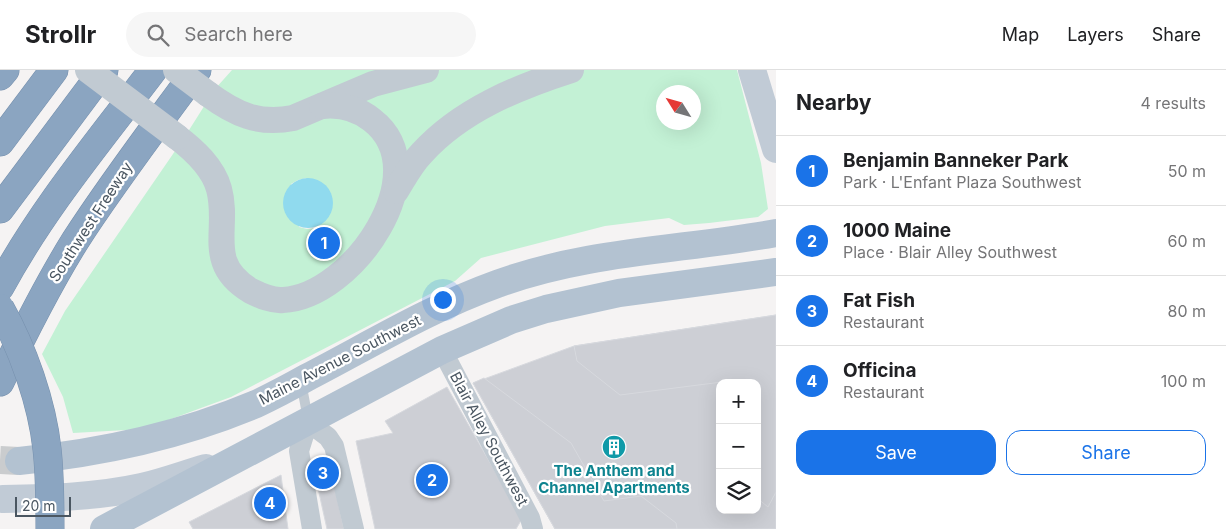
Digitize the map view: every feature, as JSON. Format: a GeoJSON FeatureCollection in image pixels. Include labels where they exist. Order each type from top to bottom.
{"type":"FeatureCollection","features":[{"type":"Feature","properties":{"kind":"highway"},"geometry":{"type":"LineString","coordinates":[[0,76],[5,70]]}},
{"type":"Feature","properties":{"kind":"highway"},"geometry":{"type":"LineString","coordinates":[[0,112],[40,70]]}},
{"type":"Feature","properties":{"kind":"highway"},"geometry":{"type":"LineString","coordinates":[[0,142],[54,70]]}},
{"type":"Feature","properties":{"kind":"highway"},"geometry":{"type":"LineString","coordinates":[[0,209],[104,70]]}},
{"type":"Feature","properties":{"kind":"highway"},"geometry":{"type":"LineString","coordinates":[[0,287],[36,227],[153,70]]}},
{"type":"Feature","properties":{"kind":"highway","name":"Southwest Freeway"},"geometry":{"type":"LineString","coordinates":[[0,382],[39,304],[74,243],[112,186],[197,70]]}},
{"type":"Feature","properties":{"kind":"highway"},"geometry":{"type":"LineString","coordinates":[[141,147],[210,82]]}},
{"type":"Feature","properties":{"kind":"highway"},"geometry":{"type":"LineString","coordinates":[[0,308],[15,338],[41,417],[48,463],[50,529]]}},
{"type":"Feature","properties":{"kind":"main road"},"geometry":{"type":"LineString","coordinates":[[752,70],[776,149]]}},
{"type":"Feature","properties":{"kind":"main road","name":"Maine Avenue Southwest"},"geometry":{"type":"LineString","coordinates":[[19,461],[88,452],[156,439],[189,429],[258,403],[462,298],[528,274],[593,258],[776,233]]}},
{"type":"Feature","properties":{"kind":"main road"},"geometry":{"type":"LineString","coordinates":[[104,529],[442,350],[511,320],[581,300],[673,285],[776,272]]}},
{"type":"Feature","properties":{"kind":"main road"},"geometry":{"type":"LineString","coordinates":[[3,498],[73,496],[134,488],[246,455]]}},
{"type":"Feature","properties":{"kind":"street"},"geometry":{"type":"LineString","coordinates":[[88,70],[177,136],[208,167],[219,189],[222,213],[220,243],[222,254],[230,272],[247,289],[270,299],[282,301],[306,296],[331,282],[355,260],[366,247],[383,220],[395,186],[395,153],[385,132],[369,117],[349,108],[338,105],[322,106]]}},
{"type":"Feature","properties":{"kind":"street"},"geometry":{"type":"LineString","coordinates":[[176,70],[210,82],[245,116],[268,121],[293,118],[373,84],[426,70]]}},
{"type":"Feature","properties":{"kind":"street"},"geometry":{"type":"LineString","coordinates":[[390,203],[421,153],[453,125],[491,102],[512,92],[534,82],[572,70]]}},
{"type":"Feature","properties":{"kind":"street","name":"Blair Alley Southwest"},"geometry":{"type":"LineString","coordinates":[[442,350],[530,518],[533,529]]}},
{"type":"Feature","properties":{"kind":"street"},"geometry":{"type":"LineString","coordinates":[[312,529],[299,451],[308,422],[328,437],[334,446],[354,529]]}},
{"type":"Feature","properties":{"kind":"lane"},"geometry":{"type":"LineString","coordinates":[[301,381],[308,422]]}},
{"type":"Feature","properties":{"kind":"green space"},"geometry":{"type":"Polygon","coordinates":[[[232,70],[737,70],[761,163],[768,209],[758,217],[709,223],[684,225],[669,218],[605,226],[481,258],[455,281],[231,397],[144,429],[73,433],[63,397],[42,354],[65,311],[184,138],[215,89],[232,70]],[[306,178],[298,180],[291,184],[299,227],[307,229],[316,228],[306,178]]]}},
{"type":"Feature","properties":{"kind":"water"},"geometry":{"type":"Polygon","coordinates":[[[303,178],[313,178],[326,185],[333,198],[333,208],[326,221],[313,228],[303,228],[294,224],[287,217],[283,208],[283,198],[287,189],[294,182],[303,178]]]}},
{"type":"Feature","properties":{"kind":"building","name":"The Anthem and Channel Apartments"},"geometry":{"type":"Polygon","coordinates":[[[776,315],[776,529],[555,529],[473,383],[574,346],[776,315]]]}},
{"type":"Feature","properties":{"kind":"building"},"geometry":{"type":"Polygon","coordinates":[[[776,315],[776,492],[768,507],[761,501],[761,379],[716,379],[716,383],[620,395],[577,361],[574,346],[776,315]]]}},
{"type":"Feature","properties":{"kind":"building"},"geometry":{"type":"Polygon","coordinates":[[[484,378],[571,443],[604,501],[641,496],[676,523],[677,529],[555,529],[473,383],[484,378]]]}},
{"type":"Feature","properties":{"kind":"building"},"geometry":{"type":"Polygon","coordinates":[[[447,387],[522,519],[516,529],[375,529],[356,441],[393,433],[385,421],[447,387]]]}},
{"type":"Feature","properties":{"kind":"building"},"geometry":{"type":"Polygon","coordinates":[[[328,457],[344,529],[327,529],[312,461],[328,457]]]}},
{"type":"Feature","properties":{"kind":"building"},"geometry":{"type":"Polygon","coordinates":[[[281,475],[288,529],[193,529],[189,522],[281,475]]]}},
{"type":"Feature","properties":{"kind":"tunnel"},"geometry":{"type":"LineString","coordinates":[[0,460],[19,461]]}},
{"type":"Feature","properties":{"kind":"place","name":"Benjamin Banneker Park"},"geometry":{"type":"Point","coordinates":[324,243]}},
{"type":"Feature","properties":{"kind":"place","name":"The Anthem and Channel Apartments"},"geometry":{"type":"Point","coordinates":[614,447]}},
{"type":"Feature","properties":{"kind":"place","name":"Fat Fish"},"geometry":{"type":"Point","coordinates":[323,473]}},
{"type":"Feature","properties":{"kind":"place","name":"1000 Maine"},"geometry":{"type":"Point","coordinates":[432,480]}},
{"type":"Feature","properties":{"kind":"place","name":"Officina"},"geometry":{"type":"Point","coordinates":[270,503]}}]}
